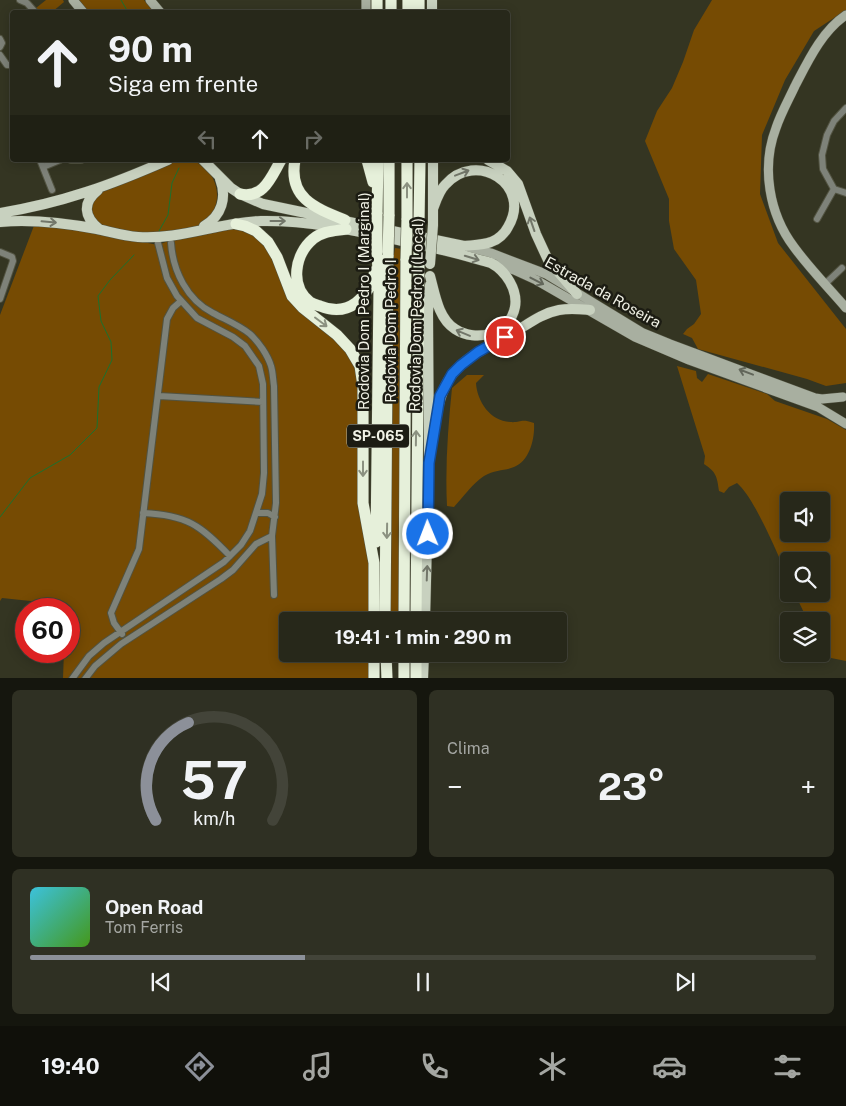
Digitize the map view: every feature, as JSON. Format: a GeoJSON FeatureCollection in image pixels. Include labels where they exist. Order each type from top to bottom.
{"type":"FeatureCollection","features":[{"type":"Feature","properties":{"kind":"highway"},"geometry":{"type":"LineString","coordinates":[[240,194],[248,196],[263,190],[280,162]]}},
{"type":"Feature","properties":{"kind":"highway"},"geometry":{"type":"LineString","coordinates":[[295,162],[293,175],[297,189],[313,206],[345,225]]}},
{"type":"Feature","properties":{"kind":"highway"},"geometry":{"type":"LineString","coordinates":[[368,162],[378,199]]}},
{"type":"Feature","properties":{"kind":"highway","name":"Rodovia Dom Pedro I (Marginal)"},"geometry":{"type":"LineString","coordinates":[[378,162],[378,199],[383,215],[381,256]]}},
{"type":"Feature","properties":{"kind":"highway","name":"SP-065"},"geometry":{"type":"LineString","coordinates":[[383,215],[389,162]]}},
{"type":"Feature","properties":{"kind":"highway","name":"Rodovia Dom Pedro I"},"geometry":{"type":"LineString","coordinates":[[404,612],[407,162]]}},
{"type":"Feature","properties":{"kind":"highway","name":"SP-065"},"geometry":{"type":"LineString","coordinates":[[416,612],[420,162]]}},
{"type":"Feature","properties":{"kind":"highway"},"geometry":{"type":"LineString","coordinates":[[236,224],[256,231],[268,242],[277,257],[292,296],[303,308],[350,348],[360,366],[363,386],[363,502],[372,549],[377,612]]}},
{"type":"Feature","properties":{"kind":"highway"},"geometry":{"type":"LineString","coordinates":[[345,225],[314,237],[298,259],[296,274],[299,289],[310,302],[329,310],[346,308],[359,302],[370,285],[381,256]]}},
{"type":"Feature","properties":{"kind":"highway","name":"Rodovia Dom Pedro I"},"geometry":{"type":"LineString","coordinates":[[378,612],[381,256]]}},
{"type":"Feature","properties":{"kind":"highway"},"geometry":{"type":"LineString","coordinates":[[374,662],[374,678]]}},
{"type":"Feature","properties":{"kind":"highway"},"geometry":{"type":"LineString","coordinates":[[386,662],[386,678]]}},
{"type":"Feature","properties":{"kind":"highway"},"geometry":{"type":"LineString","coordinates":[[404,662],[404,678]]}},
{"type":"Feature","properties":{"kind":"highway"},"geometry":{"type":"LineString","coordinates":[[416,662],[416,678]]}},
{"type":"Feature","properties":{"kind":"main road"},"geometry":{"type":"LineString","coordinates":[[137,173],[144,162]]}},
{"type":"Feature","properties":{"kind":"main road"},"geometry":{"type":"LineString","coordinates":[[0,213],[61,201],[101,188],[163,162]]}},
{"type":"Feature","properties":{"kind":"main road"},"geometry":{"type":"LineString","coordinates":[[206,162],[219,178],[240,194],[264,204],[454,252],[492,264],[510,281],[515,293],[515,307],[507,324],[488,335],[471,336],[453,328],[446,321],[440,310],[430,276]]}},
{"type":"Feature","properties":{"kind":"main road","name":"Rodovia Dom Pedro I (Local)"},"geometry":{"type":"LineString","coordinates":[[426,612],[429,463],[428,313],[433,210],[433,162]]}},
{"type":"Feature","properties":{"kind":"main road"},"geometry":{"type":"LineString","coordinates":[[491,162],[507,171],[518,184],[536,234],[548,260],[577,294]]}},
{"type":"Feature","properties":{"kind":"main road"},"geometry":{"type":"LineString","coordinates":[[0,222],[45,221],[139,237],[170,236],[220,225],[259,221],[287,221],[345,225],[464,246],[492,242],[505,232],[513,219],[515,203],[509,189],[500,177],[486,171],[470,170],[456,175],[444,186],[433,210]]}},
{"type":"Feature","properties":{"kind":"main road"},"geometry":{"type":"LineString","coordinates":[[194,231],[209,223],[221,208],[223,191],[219,178]]}},
{"type":"Feature","properties":{"kind":"main road"},"geometry":{"type":"LineString","coordinates":[[99,230],[90,220],[87,207],[90,198],[101,188]]}},
{"type":"Feature","properties":{"kind":"main road"},"geometry":{"type":"LineString","coordinates":[[429,463],[440,396],[452,374],[461,365],[478,352],[537,318],[557,310],[572,308],[590,310]]}},
{"type":"Feature","properties":{"kind":"main road"},"geometry":{"type":"LineString","coordinates":[[422,678],[423,662]]}},
{"type":"Feature","properties":{"kind":"street"},"geometry":{"type":"LineString","coordinates":[[20,0],[27,3],[34,10]]}},
{"type":"Feature","properties":{"kind":"street"},"geometry":{"type":"LineString","coordinates":[[73,0],[81,10]]}},
{"type":"Feature","properties":{"kind":"street"},"geometry":{"type":"LineString","coordinates":[[150,0],[158,10]]}},
{"type":"Feature","properties":{"kind":"street"},"geometry":{"type":"LineString","coordinates":[[846,15],[816,47],[776,128],[770,148],[769,181],[772,201],[783,230],[794,247],[846,308]]}},
{"type":"Feature","properties":{"kind":"street"},"geometry":{"type":"LineString","coordinates":[[0,40],[2,43],[0,47]]}},
{"type":"Feature","properties":{"kind":"street"},"geometry":{"type":"LineString","coordinates":[[0,55],[7,65],[10,65]]}},
{"type":"Feature","properties":{"kind":"street"},"geometry":{"type":"LineString","coordinates":[[846,108],[834,121],[827,135],[822,155],[823,169],[834,189],[846,193]]}},
{"type":"Feature","properties":{"kind":"street"},"geometry":{"type":"LineString","coordinates":[[41,162],[52,190]]}},
{"type":"Feature","properties":{"kind":"street"},"geometry":{"type":"LineString","coordinates":[[43,168],[56,162]]}},
{"type":"Feature","properties":{"kind":"street"},"geometry":{"type":"LineString","coordinates":[[817,219],[834,189]]}},
{"type":"Feature","properties":{"kind":"street"},"geometry":{"type":"LineString","coordinates":[[72,678],[89,656],[104,643],[209,573],[230,556],[241,545],[248,533],[257,513],[262,494],[264,473],[263,384],[259,366],[245,346],[233,337],[197,318],[181,301],[167,278],[158,243]]}},
{"type":"Feature","properties":{"kind":"street"},"geometry":{"type":"LineString","coordinates":[[171,243],[175,269],[192,296],[212,313],[226,319],[250,334],[266,355],[272,367],[274,386],[275,517],[272,536],[274,595]]}},
{"type":"Feature","properties":{"kind":"street","name":"Estrada da Roseira"},"geometry":{"type":"LineString","coordinates":[[464,246],[521,263],[546,274],[643,333],[670,344],[815,398],[844,397]]}},
{"type":"Feature","properties":{"kind":"street"},"geometry":{"type":"LineString","coordinates":[[0,252],[12,256],[13,259],[1,295]]}},
{"type":"Feature","properties":{"kind":"street","name":"Estrada da Roseira"},"geometry":{"type":"LineString","coordinates":[[492,264],[514,270],[529,277],[635,337],[689,360],[818,407],[846,424]]}},
{"type":"Feature","properties":{"kind":"street"},"geometry":{"type":"LineString","coordinates":[[825,284],[842,268]]}},
{"type":"Feature","properties":{"kind":"street"},"geometry":{"type":"LineString","coordinates":[[126,640],[114,623],[111,613],[139,549],[167,319],[173,308],[181,301]]}},
{"type":"Feature","properties":{"kind":"street"},"geometry":{"type":"LineString","coordinates":[[159,396],[263,402]]}},
{"type":"Feature","properties":{"kind":"street","name":"Estrada da Roseira"},"geometry":{"type":"LineString","coordinates":[[834,416],[836,404],[844,397]]}},
{"type":"Feature","properties":{"kind":"street"},"geometry":{"type":"LineString","coordinates":[[144,513],[173,515],[187,521],[199,528],[230,556]]}},
{"type":"Feature","properties":{"kind":"street"},"geometry":{"type":"LineString","coordinates":[[257,513],[268,513],[275,517]]}},
{"type":"Feature","properties":{"kind":"street"},"geometry":{"type":"LineString","coordinates":[[248,533],[253,539],[261,542]]}},
{"type":"Feature","properties":{"kind":"street"},"geometry":{"type":"LineString","coordinates":[[85,678],[107,655],[126,640],[221,579],[233,570],[256,544],[272,536]]}},
{"type":"Feature","properties":{"kind":"street"},"geometry":{"type":"LineString","coordinates":[[81,666],[90,672]]}},
{"type":"Feature","properties":{"kind":"shaded area"},"geometry":{"type":"Polygon","coordinates":[[[46,0],[63,0],[64,2],[54,10],[38,10],[36,8],[46,0]]]}},
{"type":"Feature","properties":{"kind":"shaded area"},"geometry":{"type":"Polygon","coordinates":[[[79,0],[144,0],[152,10],[87,10],[79,0]]]}},
{"type":"Feature","properties":{"kind":"shaded area"},"geometry":{"type":"Polygon","coordinates":[[[712,0],[846,0],[846,10],[814,31],[785,80],[762,135],[760,194],[778,243],[846,329],[846,383],[826,386],[698,349],[692,338],[683,334],[701,314],[696,280],[674,249],[669,221],[669,199],[645,141],[657,111],[672,88],[694,30],[712,0]]]}},
{"type":"Feature","properties":{"kind":"shaded area"},"geometry":{"type":"Polygon","coordinates":[[[169,162],[195,162],[203,166],[210,174],[215,183],[217,193],[212,213],[206,221],[196,227],[143,234],[97,225],[90,208],[98,193],[169,162]]]}},
{"type":"Feature","properties":{"kind":"shaded area"},"geometry":{"type":"Polygon","coordinates":[[[35,223],[73,228],[158,245],[194,231],[245,226],[261,238],[349,356],[363,386],[374,612],[279,612],[279,662],[369,662],[368,678],[63,678],[64,663],[80,663],[80,598],[2,598],[0,601],[0,315],[35,223]]]}},
{"type":"Feature","properties":{"kind":"shaded area"},"geometry":{"type":"Polygon","coordinates":[[[395,248],[402,249],[400,301],[399,612],[390,612],[392,268],[395,248]]]}},
{"type":"Feature","properties":{"kind":"shaded area"},"geometry":{"type":"Polygon","coordinates":[[[677,366],[696,371],[697,378],[702,382],[708,374],[767,394],[775,401],[827,419],[846,430],[846,661],[830,657],[830,612],[804,612],[799,602],[830,602],[830,552],[780,552],[780,559],[744,490],[737,483],[729,487],[724,493],[719,491],[715,475],[704,464],[705,456],[677,366]]]}},
{"type":"Feature","properties":{"kind":"shaded area"},"geometry":{"type":"Polygon","coordinates":[[[467,375],[484,375],[476,383],[477,390],[482,403],[491,414],[503,421],[534,423],[534,435],[524,460],[511,468],[492,472],[484,476],[472,486],[454,507],[447,506],[446,491],[447,447],[452,388],[467,375]]]}},
{"type":"Feature","properties":{"kind":"waterway"},"geometry":{"type":"LineString","coordinates":[[121,0],[127,10]]}},
{"type":"Feature","properties":{"kind":"waterway"},"geometry":{"type":"LineString","coordinates":[[159,231],[168,215],[172,183],[179,168]]}},
{"type":"Feature","properties":{"kind":"waterway"},"geometry":{"type":"LineString","coordinates":[[0,517],[30,478],[70,455],[97,428],[99,387],[112,360],[111,342],[101,321],[98,296],[110,280],[134,255]]}},
{"type":"Feature","properties":{"kind":"route"},"geometry":{"type":"LineString","coordinates":[[428,534],[429,463],[440,396],[452,374],[461,365],[478,352],[505,337]]}}]}
